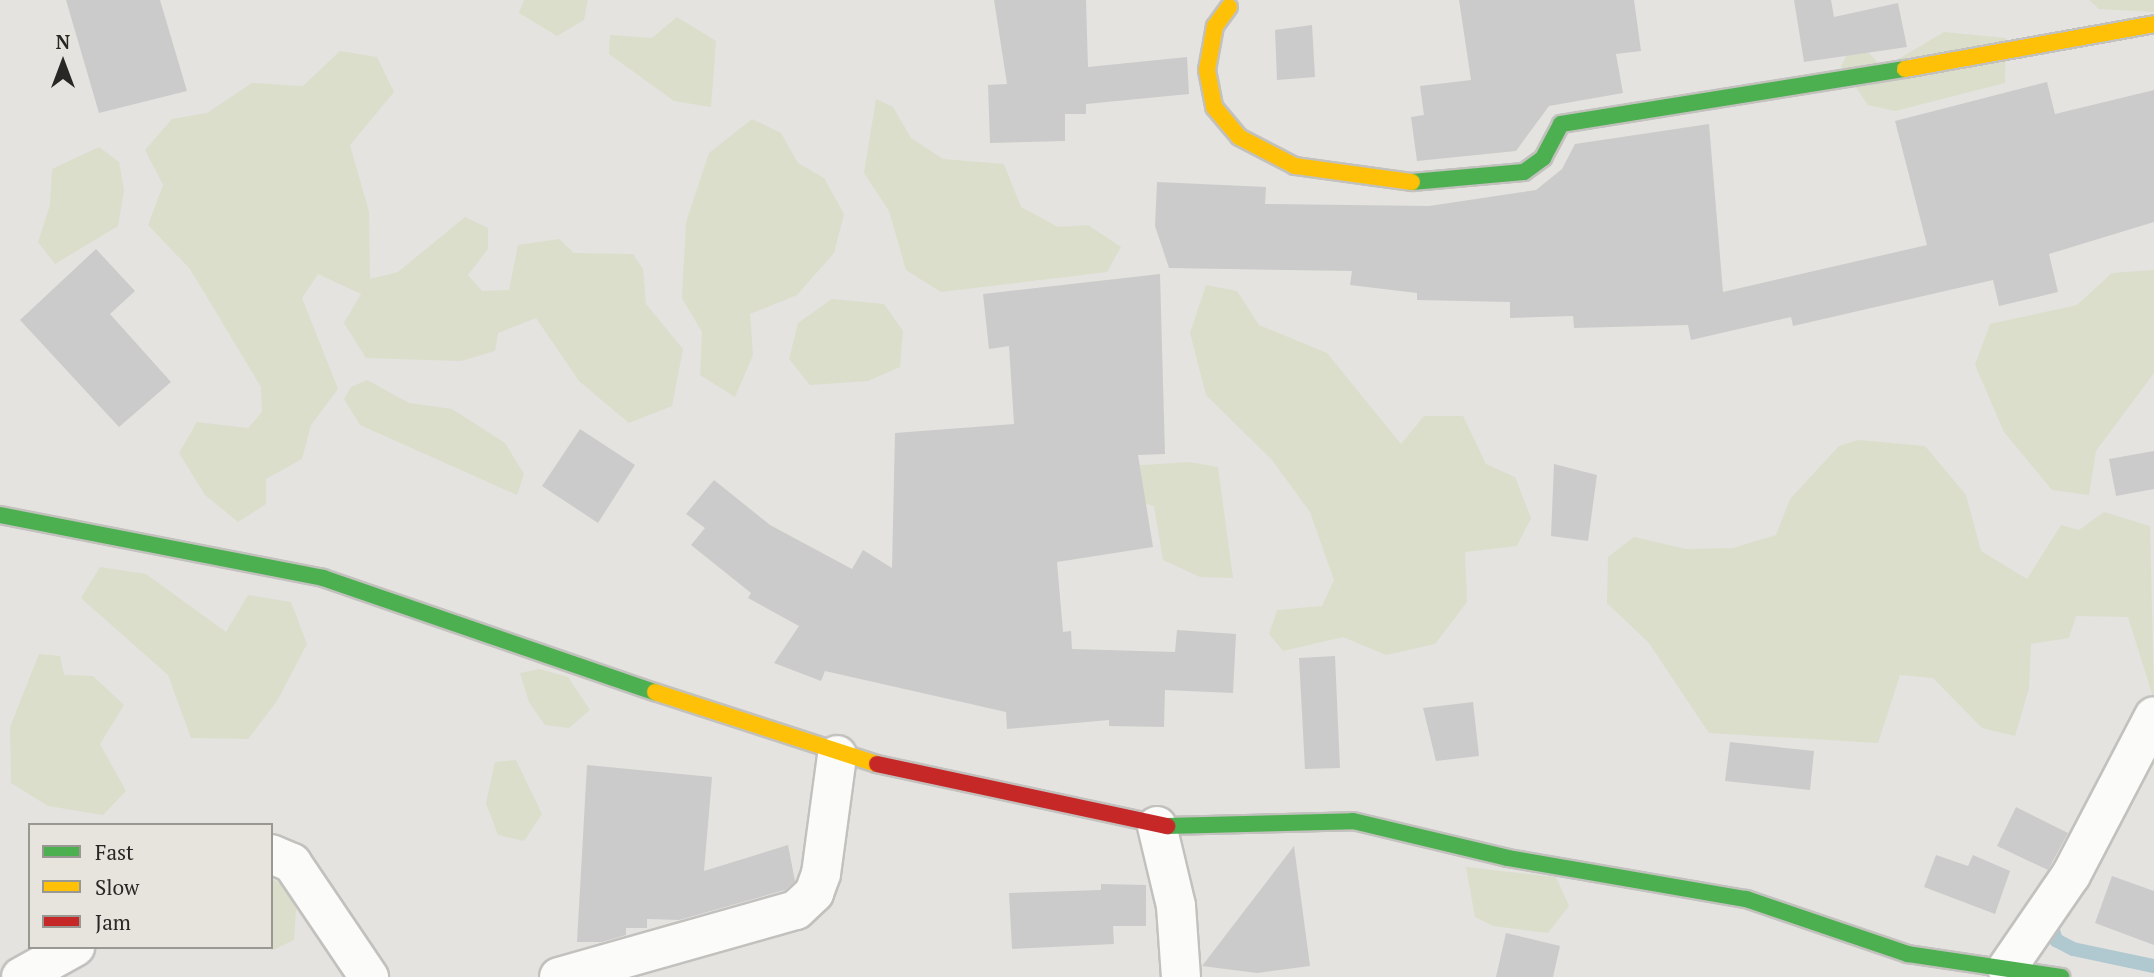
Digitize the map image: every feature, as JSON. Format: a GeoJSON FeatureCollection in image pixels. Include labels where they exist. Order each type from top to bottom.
{"type":"FeatureCollection","features":[{"type":"Feature","properties":{"kind":"street"},"geometry":{"type":"LineString","coordinates":[[1230,7],[1215,26],[1207,70],[1214,107],[1239,137],[1296,166],[1426,184],[1524,172],[1543,158],[1561,124],[1812,86],[2154,24]]}},
{"type":"Feature","properties":{"kind":"street"},"geometry":{"type":"LineString","coordinates":[[0,515],[323,578],[837,755],[1157,826],[1353,821],[1508,858],[1746,899],[1908,954],[2061,977]]}},
{"type":"Feature","properties":{"kind":"street"},"geometry":{"type":"LineString","coordinates":[[2007,968],[2071,875],[2154,716]]}},
{"type":"Feature","properties":{"kind":"street"},"geometry":{"type":"LineString","coordinates":[[559,977],[796,910],[814,893],[821,874],[837,755]]}},
{"type":"Feature","properties":{"kind":"street"},"geometry":{"type":"LineString","coordinates":[[1157,826],[1176,906],[1181,977]]}},
{"type":"Feature","properties":{"kind":"street"},"geometry":{"type":"LineString","coordinates":[[273,855],[292,863],[369,977]]}},
{"type":"Feature","properties":{"kind":"street"},"geometry":{"type":"LineString","coordinates":[[21,977],[71,949]]}},
{"type":"Feature","properties":{"kind":"street"},"geometry":{"type":"LineString","coordinates":[[1896,970],[1908,954]]}},
{"type":"Feature","properties":{"kind":"green space"},"geometry":{"type":"Polygon","coordinates":[[[524,0],[588,0],[584,20],[557,36],[519,13],[524,0]]]}},
{"type":"Feature","properties":{"kind":"green space"},"geometry":{"type":"Polygon","coordinates":[[[2089,0],[2154,0],[2154,12],[2099,9],[2089,0]]]}},
{"type":"Feature","properties":{"kind":"green space"},"geometry":{"type":"Polygon","coordinates":[[[677,17],[716,41],[711,107],[674,101],[609,54],[610,35],[652,38],[677,17]]]}},
{"type":"Feature","properties":{"kind":"green space"},"geometry":{"type":"Polygon","coordinates":[[[1944,32],[2006,38],[2005,83],[1895,111],[1868,105],[1841,66],[1849,51],[1869,53],[1883,68],[1944,32]]]}},
{"type":"Feature","properties":{"kind":"green space"},"geometry":{"type":"Polygon","coordinates":[[[340,51],[377,57],[394,92],[350,145],[369,212],[370,279],[398,272],[465,217],[488,228],[488,249],[468,275],[482,291],[509,290],[518,245],[559,239],[574,253],[633,254],[643,269],[646,304],[683,349],[672,406],[629,423],[579,381],[536,318],[498,333],[495,351],[461,361],[366,358],[344,323],[361,294],[318,274],[302,298],[338,389],[311,425],[302,459],[266,479],[266,504],[238,522],[205,495],[179,453],[197,422],[248,428],[262,412],[261,387],[190,269],[148,225],[163,185],[145,150],[172,119],[207,113],[252,83],[303,86],[340,51]]]}},
{"type":"Feature","properties":{"kind":"green space"},"geometry":{"type":"Polygon","coordinates":[[[876,99],[893,107],[911,138],[943,159],[1004,164],[1021,207],[1058,227],[1088,225],[1121,247],[1107,272],[941,292],[906,270],[889,211],[864,173],[876,99]]]}},
{"type":"Feature","properties":{"kind":"green space"},"geometry":{"type":"Polygon","coordinates":[[[752,119],[781,133],[798,163],[824,178],[844,214],[834,253],[797,295],[750,314],[753,355],[735,397],[700,375],[702,332],[682,298],[686,222],[709,153],[752,119]]]}},
{"type":"Feature","properties":{"kind":"green space"},"geometry":{"type":"Polygon","coordinates":[[[99,147],[119,162],[124,190],[118,226],[55,264],[38,242],[50,205],[52,169],[99,147]]]}},
{"type":"Feature","properties":{"kind":"green space"},"geometry":{"type":"Polygon","coordinates":[[[2154,270],[2154,373],[2096,451],[2089,495],[2052,490],[2004,432],[1975,365],[1990,324],[2077,305],[2112,273],[2154,270]]]}},
{"type":"Feature","properties":{"kind":"green space"},"geometry":{"type":"Polygon","coordinates":[[[1206,285],[1237,291],[1259,325],[1327,353],[1401,444],[1424,416],[1463,416],[1486,464],[1515,477],[1531,518],[1517,546],[1465,552],[1467,602],[1435,644],[1386,655],[1343,637],[1283,651],[1269,634],[1277,610],[1322,606],[1334,580],[1310,512],[1272,460],[1206,395],[1190,333],[1206,285]]]}},
{"type":"Feature","properties":{"kind":"green space"},"geometry":{"type":"Polygon","coordinates":[[[832,299],[884,304],[903,331],[900,367],[868,381],[810,385],[789,359],[798,323],[832,299]]]}},
{"type":"Feature","properties":{"kind":"green space"},"geometry":{"type":"Polygon","coordinates":[[[367,380],[409,403],[452,409],[505,443],[524,474],[517,495],[360,425],[344,399],[351,387],[367,380]]]}},
{"type":"Feature","properties":{"kind":"green space"},"geometry":{"type":"Polygon","coordinates":[[[1858,440],[1925,446],[1966,495],[1981,551],[2027,579],[2061,525],[2079,530],[2104,512],[2150,526],[2154,700],[2128,617],[2076,616],[2069,638],[2031,644],[2029,688],[2015,736],[1982,728],[1933,678],[1900,675],[1878,743],[1709,733],[1649,643],[1607,603],[1608,557],[1634,537],[1686,549],[1733,548],[1776,535],[1790,499],[1839,446],[1858,440]]]}},
{"type":"Feature","properties":{"kind":"green space"},"geometry":{"type":"Polygon","coordinates":[[[1189,462],[1218,467],[1233,578],[1200,577],[1163,560],[1154,506],[1114,496],[1113,467],[1189,462]]]}},
{"type":"Feature","properties":{"kind":"green space"},"geometry":{"type":"Polygon","coordinates":[[[100,567],[146,574],[226,632],[248,595],[291,602],[307,644],[277,701],[248,739],[191,738],[168,675],[81,598],[100,567]]]}},
{"type":"Feature","properties":{"kind":"green space"},"geometry":{"type":"Polygon","coordinates":[[[39,654],[60,656],[64,675],[93,676],[124,705],[100,744],[126,791],[103,815],[48,806],[11,783],[10,727],[39,654]]]}},
{"type":"Feature","properties":{"kind":"green space"},"geometry":{"type":"Polygon","coordinates":[[[539,669],[568,677],[590,710],[569,728],[545,725],[529,702],[520,673],[539,669]]]}},
{"type":"Feature","properties":{"kind":"green space"},"geometry":{"type":"Polygon","coordinates":[[[516,760],[542,814],[524,841],[498,835],[486,803],[495,762],[516,760]]]}},
{"type":"Feature","properties":{"kind":"green space"},"geometry":{"type":"Polygon","coordinates":[[[1466,867],[1556,877],[1569,906],[1548,933],[1493,926],[1475,917],[1466,867]]]}},
{"type":"Feature","properties":{"kind":"green space"},"geometry":{"type":"Polygon","coordinates":[[[273,880],[286,885],[296,909],[294,940],[271,951],[273,880]]]}},
{"type":"Feature","properties":{"kind":"building"},"geometry":{"type":"Polygon","coordinates":[[[66,0],[160,0],[187,91],[99,113],[66,0]]]}},
{"type":"Feature","properties":{"kind":"building"},"geometry":{"type":"Polygon","coordinates":[[[994,0],[1086,0],[1088,67],[1187,57],[1189,94],[1086,104],[1086,114],[1065,114],[1065,141],[990,143],[988,85],[1007,84],[994,0]]]}},
{"type":"Feature","properties":{"kind":"building"},"geometry":{"type":"Polygon","coordinates":[[[1459,0],[1634,0],[1641,51],[1616,54],[1623,93],[1549,106],[1516,151],[1417,161],[1411,117],[1424,115],[1420,86],[1471,80],[1459,0]]]}},
{"type":"Feature","properties":{"kind":"building"},"geometry":{"type":"Polygon","coordinates":[[[1794,0],[1831,0],[1834,17],[1898,3],[1907,47],[1804,62],[1794,0]]]}},
{"type":"Feature","properties":{"kind":"building"},"geometry":{"type":"Polygon","coordinates":[[[1312,25],[1315,77],[1277,80],[1275,30],[1312,25]]]}},
{"type":"Feature","properties":{"kind":"building"},"geometry":{"type":"Polygon","coordinates":[[[2047,82],[2055,114],[2154,90],[2154,222],[2049,254],[2058,292],[1999,306],[1993,280],[1793,326],[1791,317],[1691,340],[1688,325],[1574,328],[1573,316],[1510,318],[1510,302],[1417,300],[1417,293],[1350,285],[1352,271],[1169,268],[1155,226],[1157,182],[1266,187],[1265,204],[1429,206],[1536,190],[1562,169],[1575,144],[1709,124],[1723,292],[1927,245],[1895,121],[2047,82]]]}},
{"type":"Feature","properties":{"kind":"building"},"geometry":{"type":"Polygon","coordinates":[[[96,249],[135,291],[110,314],[171,382],[119,427],[20,320],[96,249]]]}},
{"type":"Feature","properties":{"kind":"building"},"geometry":{"type":"Polygon","coordinates":[[[1160,274],[1165,454],[1138,455],[1153,547],[1057,562],[1063,632],[1071,631],[1072,649],[1175,652],[1177,630],[1236,634],[1233,693],[1165,690],[1164,727],[1109,726],[1109,720],[1007,729],[1006,712],[825,671],[821,681],[774,663],[799,626],[748,598],[751,593],[691,545],[705,528],[686,514],[714,480],[770,525],[852,569],[863,550],[892,568],[895,433],[1014,424],[1009,346],[989,349],[983,294],[1160,274]]]}},
{"type":"Feature","properties":{"kind":"building"},"geometry":{"type":"Polygon","coordinates":[[[580,429],[635,465],[598,523],[542,486],[580,429]]]}},
{"type":"Feature","properties":{"kind":"building"},"geometry":{"type":"Polygon","coordinates":[[[2154,451],[2154,489],[2116,496],[2109,459],[2154,451]]]}},
{"type":"Feature","properties":{"kind":"building"},"geometry":{"type":"Polygon","coordinates":[[[1554,464],[1597,475],[1588,541],[1551,536],[1554,464]]]}},
{"type":"Feature","properties":{"kind":"building"},"geometry":{"type":"Polygon","coordinates":[[[1335,656],[1340,768],[1305,769],[1299,658],[1335,656]]]}},
{"type":"Feature","properties":{"kind":"building"},"geometry":{"type":"Polygon","coordinates":[[[1473,702],[1479,756],[1436,761],[1423,708],[1473,702]]]}},
{"type":"Feature","properties":{"kind":"building"},"geometry":{"type":"Polygon","coordinates":[[[1730,742],[1814,751],[1810,790],[1725,781],[1730,742]]]}},
{"type":"Feature","properties":{"kind":"building"},"geometry":{"type":"Polygon","coordinates":[[[587,765],[712,777],[704,871],[788,845],[795,881],[785,890],[679,920],[647,919],[647,928],[626,928],[626,935],[602,942],[577,942],[587,765]]]}},
{"type":"Feature","properties":{"kind":"building"},"geometry":{"type":"Polygon","coordinates":[[[2016,807],[2068,833],[2048,870],[1997,846],[2016,807]]]}},
{"type":"Feature","properties":{"kind":"building"},"geometry":{"type":"Polygon","coordinates":[[[1294,846],[1310,966],[1257,973],[1202,966],[1294,846]]]}},
{"type":"Feature","properties":{"kind":"building"},"geometry":{"type":"Polygon","coordinates":[[[1936,855],[1968,866],[1973,855],[2010,871],[1995,914],[1924,887],[1936,855]]]}},
{"type":"Feature","properties":{"kind":"building"},"geometry":{"type":"Polygon","coordinates":[[[2112,876],[2154,891],[2154,945],[2095,923],[2112,876]]]}},
{"type":"Feature","properties":{"kind":"building"},"geometry":{"type":"Polygon","coordinates":[[[1101,884],[1146,885],[1146,926],[1113,926],[1114,944],[1012,949],[1009,893],[1101,890],[1101,884]]]}},
{"type":"Feature","properties":{"kind":"building"},"geometry":{"type":"Polygon","coordinates":[[[1506,933],[1560,946],[1553,977],[1496,977],[1506,933]]]}},
{"type":"Feature","properties":{"kind":"waterway"},"geometry":{"type":"LineString","coordinates":[[2051,924],[2056,940],[2073,949],[2154,966]]}},
{"type":"Feature","properties":{"kind":"traffic: fast"},"geometry":{"type":"LineString","coordinates":[[1412,182],[1524,172],[1543,158],[1561,124],[1905,69]]}},
{"type":"Feature","properties":{"kind":"traffic: fast"},"geometry":{"type":"LineString","coordinates":[[0,515],[323,578],[655,692]]}},
{"type":"Feature","properties":{"kind":"traffic: fast"},"geometry":{"type":"LineString","coordinates":[[1167,826],[1353,821],[1508,858],[1746,899],[1908,954],[2061,977]]}},
{"type":"Feature","properties":{"kind":"traffic: slow"},"geometry":{"type":"LineString","coordinates":[[1229,7],[1215,26],[1207,70],[1214,107],[1239,137],[1295,166],[1412,182]]}},
{"type":"Feature","properties":{"kind":"traffic: slow"},"geometry":{"type":"LineString","coordinates":[[1905,69],[2154,24]]}},
{"type":"Feature","properties":{"kind":"traffic: slow"},"geometry":{"type":"LineString","coordinates":[[655,692],[877,764]]}},
{"type":"Feature","properties":{"kind":"traffic: jam"},"geometry":{"type":"LineString","coordinates":[[877,764],[1167,826]]}}]}
